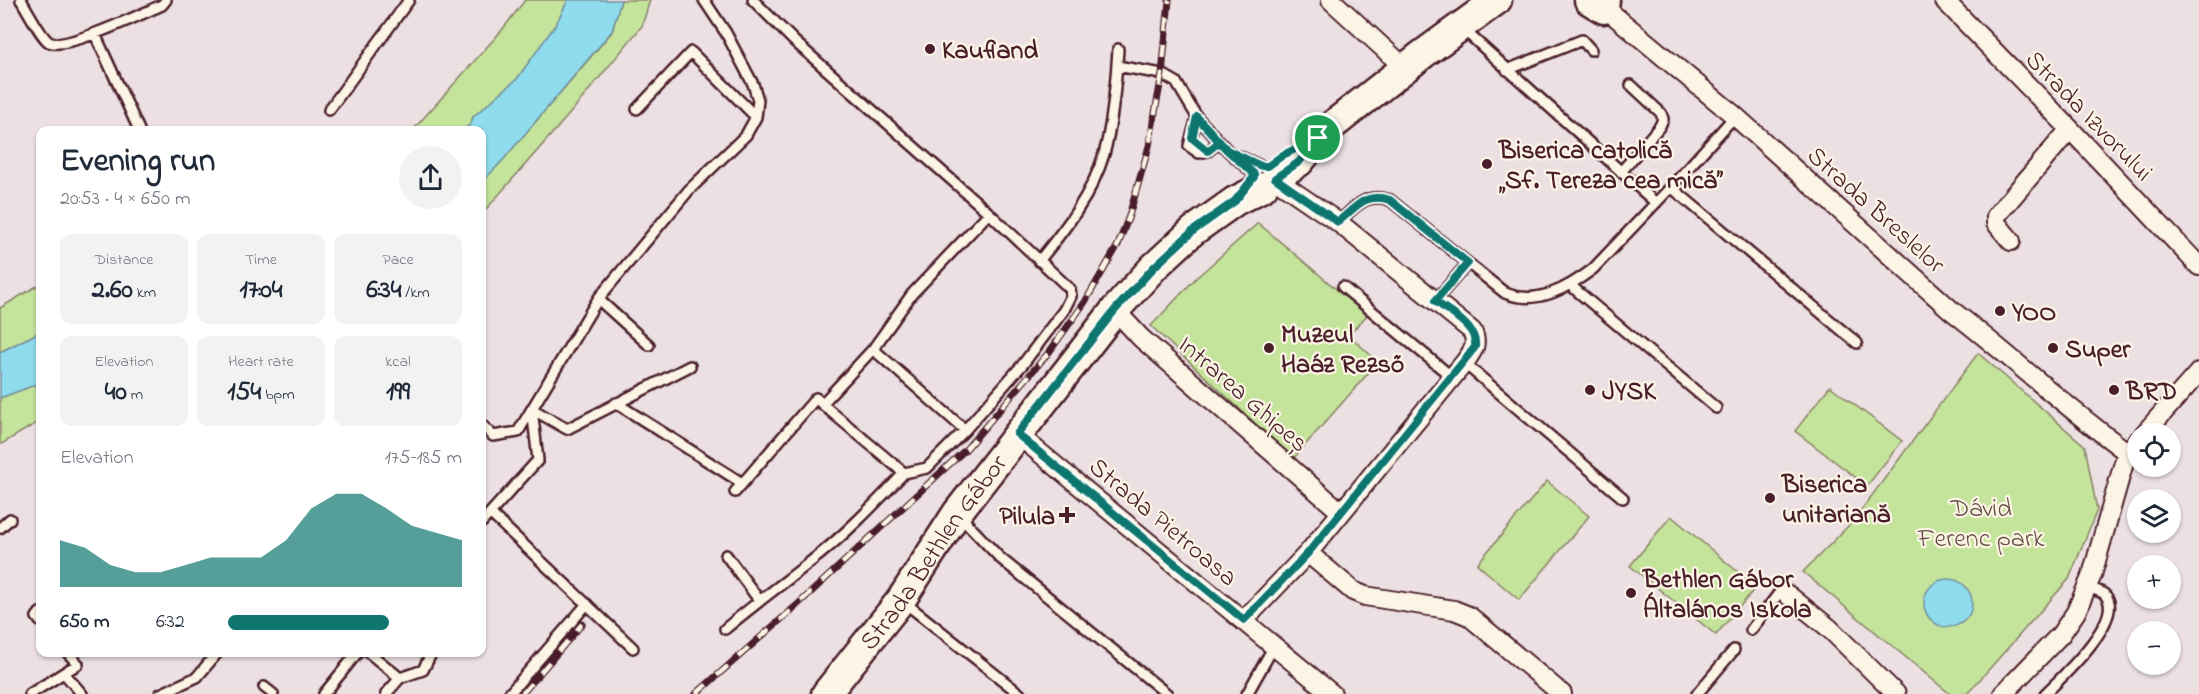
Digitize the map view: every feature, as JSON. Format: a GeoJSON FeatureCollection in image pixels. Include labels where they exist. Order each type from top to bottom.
{"type":"FeatureCollection","features":[{"type":"Feature","properties":{"kind":"main road"},"geometry":{"type":"LineString","coordinates":[[1495,2],[1520,0]]}},
{"type":"Feature","properties":{"kind":"main road","name":"Strada Bethlen Gábor"},"geometry":{"type":"LineString","coordinates":[[826,694],[901,600],[957,513],[1017,434],[1115,310],[1154,267],[1193,231],[1265,177],[1283,155],[1318,138],[1405,68],[1495,2]]}},
{"type":"Feature","properties":{"kind":"street"},"geometry":{"type":"LineString","coordinates":[[1331,0],[1405,68]]}},
{"type":"Feature","properties":{"kind":"street","name":"Strada Izvorului"},"geometry":{"type":"LineString","coordinates":[[1944,0],[2199,266]]}},
{"type":"Feature","properties":{"kind":"street","name":"Strada Breslelor"},"geometry":{"type":"LineString","coordinates":[[1599,2],[1735,116],[1952,310],[2089,424],[2127,444]]}},
{"type":"Feature","properties":{"kind":"street"},"geometry":{"type":"LineString","coordinates":[[2011,241],[1996,223],[1996,216],[2070,129]]}},
{"type":"Feature","properties":{"kind":"street"},"geometry":{"type":"LineString","coordinates":[[1244,620],[1308,553],[1458,370],[1475,347],[1476,342],[1472,331],[1338,222],[1303,198],[1265,177]]}},
{"type":"Feature","properties":{"kind":"street","name":"Intrarea Ghipeș"},"geometry":{"type":"LineString","coordinates":[[1115,310],[1141,338],[1341,512]]}},
{"type":"Feature","properties":{"kind":"street"},"geometry":{"type":"LineString","coordinates":[[2154,423],[2199,372]]}},
{"type":"Feature","properties":{"kind":"street","name":"Strada Pietroasa"},"geometry":{"type":"LineString","coordinates":[[1017,434],[1332,694]]}},
{"type":"Feature","properties":{"kind":"street"},"geometry":{"type":"LineString","coordinates":[[2003,694],[2061,634],[2076,612],[2087,587],[2127,462]]}},
{"type":"Feature","properties":{"kind":"street"},"geometry":{"type":"LineString","coordinates":[[1308,553],[1353,591],[1365,596],[1454,610],[1469,616],[1555,692]]}},
{"type":"Feature","properties":{"kind":"street"},"geometry":{"type":"LineString","coordinates":[[1788,595],[1829,628],[1896,694]]}},
{"type":"Feature","properties":{"kind":"lane"},"geometry":{"type":"LineString","coordinates":[[21,0],[50,42],[58,44],[95,34],[162,5],[166,0]]}},
{"type":"Feature","properties":{"kind":"lane"},"geometry":{"type":"LineString","coordinates":[[329,110],[409,0]]}},
{"type":"Feature","properties":{"kind":"lane"},"geometry":{"type":"LineString","coordinates":[[486,429],[493,436],[519,432],[598,298],[689,190],[746,135],[756,117],[758,100],[753,84],[726,33],[704,0]]}},
{"type":"Feature","properties":{"kind":"lane"},"geometry":{"type":"LineString","coordinates":[[725,629],[759,600],[810,563],[862,518],[904,473],[927,468],[965,430],[1023,364],[1064,310],[1071,296],[1070,289],[989,213],[794,41],[753,0]]}},
{"type":"Feature","properties":{"kind":"lane"},"geometry":{"type":"LineString","coordinates":[[1460,26],[1656,203]]}},
{"type":"Feature","properties":{"kind":"lane"},"geometry":{"type":"LineString","coordinates":[[95,34],[137,126]]}},
{"type":"Feature","properties":{"kind":"lane"},"geometry":{"type":"LineString","coordinates":[[1507,70],[1582,40],[1591,50]]}},
{"type":"Feature","properties":{"kind":"lane"},"geometry":{"type":"LineString","coordinates":[[1039,261],[1067,227],[1083,200],[1104,154],[1118,49]]}},
{"type":"Feature","properties":{"kind":"lane"},"geometry":{"type":"LineString","coordinates":[[637,109],[691,52],[756,117]]}},
{"type":"Feature","properties":{"kind":"lane"},"geometry":{"type":"LineString","coordinates":[[1117,66],[1162,74],[1176,82],[1197,117],[1219,142],[1265,177]]}},
{"type":"Feature","properties":{"kind":"lane"},"geometry":{"type":"LineString","coordinates":[[1621,172],[1660,126],[1663,118],[1661,113],[1631,85]]}},
{"type":"Feature","properties":{"kind":"lane"},"geometry":{"type":"LineString","coordinates":[[1338,222],[1366,199],[1374,196],[1390,200],[1505,293],[1525,298],[1543,296],[1570,285],[1593,269],[1735,116]]}},
{"type":"Feature","properties":{"kind":"lane"},"geometry":{"type":"LineString","coordinates":[[1197,117],[1190,146],[1199,153],[1208,151],[1219,142]]}},
{"type":"Feature","properties":{"kind":"lane"},"geometry":{"type":"LineString","coordinates":[[1671,187],[1857,343]]}},
{"type":"Feature","properties":{"kind":"lane"},"geometry":{"type":"LineString","coordinates":[[822,404],[873,349],[912,294],[989,213]]}},
{"type":"Feature","properties":{"kind":"lane"},"geometry":{"type":"LineString","coordinates":[[1435,301],[1468,263]]}},
{"type":"Feature","properties":{"kind":"lane"},"geometry":{"type":"LineString","coordinates":[[1570,285],[1716,408]]}},
{"type":"Feature","properties":{"kind":"lane"},"geometry":{"type":"LineString","coordinates":[[1343,287],[1458,370],[1623,498]]}},
{"type":"Feature","properties":{"kind":"lane"},"geometry":{"type":"LineString","coordinates":[[598,298],[649,345]]}},
{"type":"Feature","properties":{"kind":"lane"},"geometry":{"type":"LineString","coordinates":[[873,349],[965,430]]}},
{"type":"Feature","properties":{"kind":"lane"},"geometry":{"type":"LineString","coordinates":[[532,409],[567,429],[690,366]]}},
{"type":"Feature","properties":{"kind":"lane"},"geometry":{"type":"LineString","coordinates":[[735,492],[816,398],[904,473]]}},
{"type":"Feature","properties":{"kind":"lane"},"geometry":{"type":"LineString","coordinates":[[616,404],[742,483]]}},
{"type":"Feature","properties":{"kind":"lane"},"geometry":{"type":"LineString","coordinates":[[486,518],[538,460],[532,409]]}},
{"type":"Feature","properties":{"kind":"lane"},"geometry":{"type":"LineString","coordinates":[[490,513],[633,648]]}},
{"type":"Feature","properties":{"kind":"lane"},"geometry":{"type":"LineString","coordinates":[[957,513],[1000,558],[1167,694]]}},
{"type":"Feature","properties":{"kind":"lane"},"geometry":{"type":"LineString","coordinates":[[0,528],[9,519]]}},
{"type":"Feature","properties":{"kind":"lane"},"geometry":{"type":"LineString","coordinates":[[726,555],[759,600]]}},
{"type":"Feature","properties":{"kind":"lane"},"geometry":{"type":"LineString","coordinates":[[2045,694],[2092,644],[2104,627],[2108,607],[2107,598],[2087,587]]}},
{"type":"Feature","properties":{"kind":"lane"},"geometry":{"type":"LineString","coordinates":[[1751,630],[1782,589],[1788,595]]}},
{"type":"Feature","properties":{"kind":"lane"},"geometry":{"type":"LineString","coordinates":[[901,600],[1020,694]]}},
{"type":"Feature","properties":{"kind":"lane"},"geometry":{"type":"LineString","coordinates":[[509,694],[587,604]]}},
{"type":"Feature","properties":{"kind":"lane"},"geometry":{"type":"LineString","coordinates":[[1247,694],[1274,646]]}},
{"type":"Feature","properties":{"kind":"lane"},"geometry":{"type":"LineString","coordinates":[[1697,694],[1734,650]]}},
{"type":"Feature","properties":{"kind":"lane"},"geometry":{"type":"LineString","coordinates":[[30,694],[78,664],[72,657]]}},
{"type":"Feature","properties":{"kind":"lane"},"geometry":{"type":"LineString","coordinates":[[160,694],[197,677],[214,657]]}},
{"type":"Feature","properties":{"kind":"lane"},"geometry":{"type":"LineString","coordinates":[[324,694],[354,657]]}},
{"type":"Feature","properties":{"kind":"lane"},"geometry":{"type":"LineString","coordinates":[[374,657],[400,678]]}},
{"type":"Feature","properties":{"kind":"lane"},"geometry":{"type":"LineString","coordinates":[[386,694],[400,678],[423,670],[430,657]]}},
{"type":"Feature","properties":{"kind":"lane"},"geometry":{"type":"LineString","coordinates":[[64,673],[81,694]]}},
{"type":"Feature","properties":{"kind":"lane"},"geometry":{"type":"LineString","coordinates":[[264,687],[273,694]]}},
{"type":"Feature","properties":{"kind":"green space"},"geometry":{"type":"Polygon","coordinates":[[[525,0],[568,0],[557,24],[517,79],[473,117],[471,124],[468,126],[417,126],[502,30],[525,0]]]}},
{"type":"Feature","properties":{"kind":"green space"},"geometry":{"type":"Polygon","coordinates":[[[621,0],[650,0],[642,26],[486,209],[486,178],[612,32],[621,0]]]}},
{"type":"Feature","properties":{"kind":"green space","name":"Muzeul Haáz Rezső"},"geometry":{"type":"Polygon","coordinates":[[[1258,223],[1367,315],[1349,335],[1378,362],[1293,459],[1151,326],[1195,279],[1258,223]]]}},
{"type":"Feature","properties":{"kind":"green space"},"geometry":{"type":"Polygon","coordinates":[[[36,286],[36,334],[0,352],[0,308],[36,286]]]}},
{"type":"Feature","properties":{"kind":"green space","name":"Dávid Ferenc park"},"geometry":{"type":"Polygon","coordinates":[[[1978,353],[2085,446],[2097,510],[2069,579],[1967,694],[1950,694],[1803,572],[1853,521],[1978,353]]]}},
{"type":"Feature","properties":{"kind":"green space"},"geometry":{"type":"Polygon","coordinates":[[[36,384],[36,423],[0,445],[0,398],[36,384]]]}},
{"type":"Feature","properties":{"kind":"green space"},"geometry":{"type":"Polygon","coordinates":[[[1830,386],[1902,441],[1867,486],[1795,431],[1830,386]]]}},
{"type":"Feature","properties":{"kind":"green space"},"geometry":{"type":"Polygon","coordinates":[[[1547,481],[1589,516],[1519,600],[1477,564],[1547,481]]]}},
{"type":"Feature","properties":{"kind":"green space"},"geometry":{"type":"Polygon","coordinates":[[[1671,516],[1756,587],[1716,635],[1630,566],[1671,516]]]}},
{"type":"Feature","properties":{"kind":"water"},"geometry":{"type":"Polygon","coordinates":[[[568,0],[621,0],[612,31],[486,178],[486,126],[468,126],[473,117],[517,79],[556,24],[568,0]]]}},
{"type":"Feature","properties":{"kind":"water"},"geometry":{"type":"Polygon","coordinates":[[[36,334],[36,384],[0,398],[0,352],[36,334]]]}},
{"type":"Feature","properties":{"kind":"water"},"geometry":{"type":"Polygon","coordinates":[[[1948,579],[1965,586],[1972,603],[1965,620],[1948,627],[1931,620],[1924,603],[1931,586],[1948,579]]]}},
{"type":"Feature","properties":{"kind":"railway"},"geometry":{"type":"LineString","coordinates":[[696,694],[795,607],[966,449],[1050,351],[1085,302],[1118,245],[1129,216],[1149,146],[1162,74],[1169,0]]}},
{"type":"Feature","properties":{"kind":"railway"},"geometry":{"type":"LineString","coordinates":[[522,694],[582,624]]}},
{"type":"Feature","properties":{"kind":"place","name":"Kaufland"},"geometry":{"type":"Point","coordinates":[930,49]}},
{"type":"Feature","properties":{"kind":"place","name":"Biserica catolică „Sf. Tereza cea mică”"},"geometry":{"type":"Point","coordinates":[1487,164]}},
{"type":"Feature","properties":{"kind":"place","name":"YOO"},"geometry":{"type":"Point","coordinates":[2000,311]}},
{"type":"Feature","properties":{"kind":"place","name":"Muzeul Haáz Rezső"},"geometry":{"type":"Point","coordinates":[1269,348]}},
{"type":"Feature","properties":{"kind":"place","name":"Super"},"geometry":{"type":"Point","coordinates":[2053,348]}},
{"type":"Feature","properties":{"kind":"place","name":"JYSK"},"geometry":{"type":"Point","coordinates":[1590,390]}},
{"type":"Feature","properties":{"kind":"place","name":"BRD"},"geometry":{"type":"Point","coordinates":[2114,390]}},
{"type":"Feature","properties":{"kind":"place","name":"Biserica unitariană"},"geometry":{"type":"Point","coordinates":[1770,498]}},
{"type":"Feature","properties":{"kind":"place","name":"Pilula"},"geometry":{"type":"Point","coordinates":[1067,515]}},
{"type":"Feature","properties":{"kind":"place","name":"Bethlen Gábor Általános Iskola"},"geometry":{"type":"Point","coordinates":[1631,593]}},
{"type":"Feature","properties":{"kind":"route"},"geometry":{"type":"LineString","coordinates":[[1318,138],[1283,155],[1268,166],[1261,166],[1227,150],[1219,142],[1197,117],[1192,138],[1208,151],[1219,142],[1223,145],[1227,150],[1254,174],[1254,177],[1235,201],[1193,231],[1154,267],[1115,310],[1017,434],[1244,620],[1308,553],[1464,363],[1476,342],[1472,331],[1435,301],[1468,263],[1390,200],[1374,196],[1366,199],[1338,222],[1275,178],[1299,162],[1318,138]]}}]}
